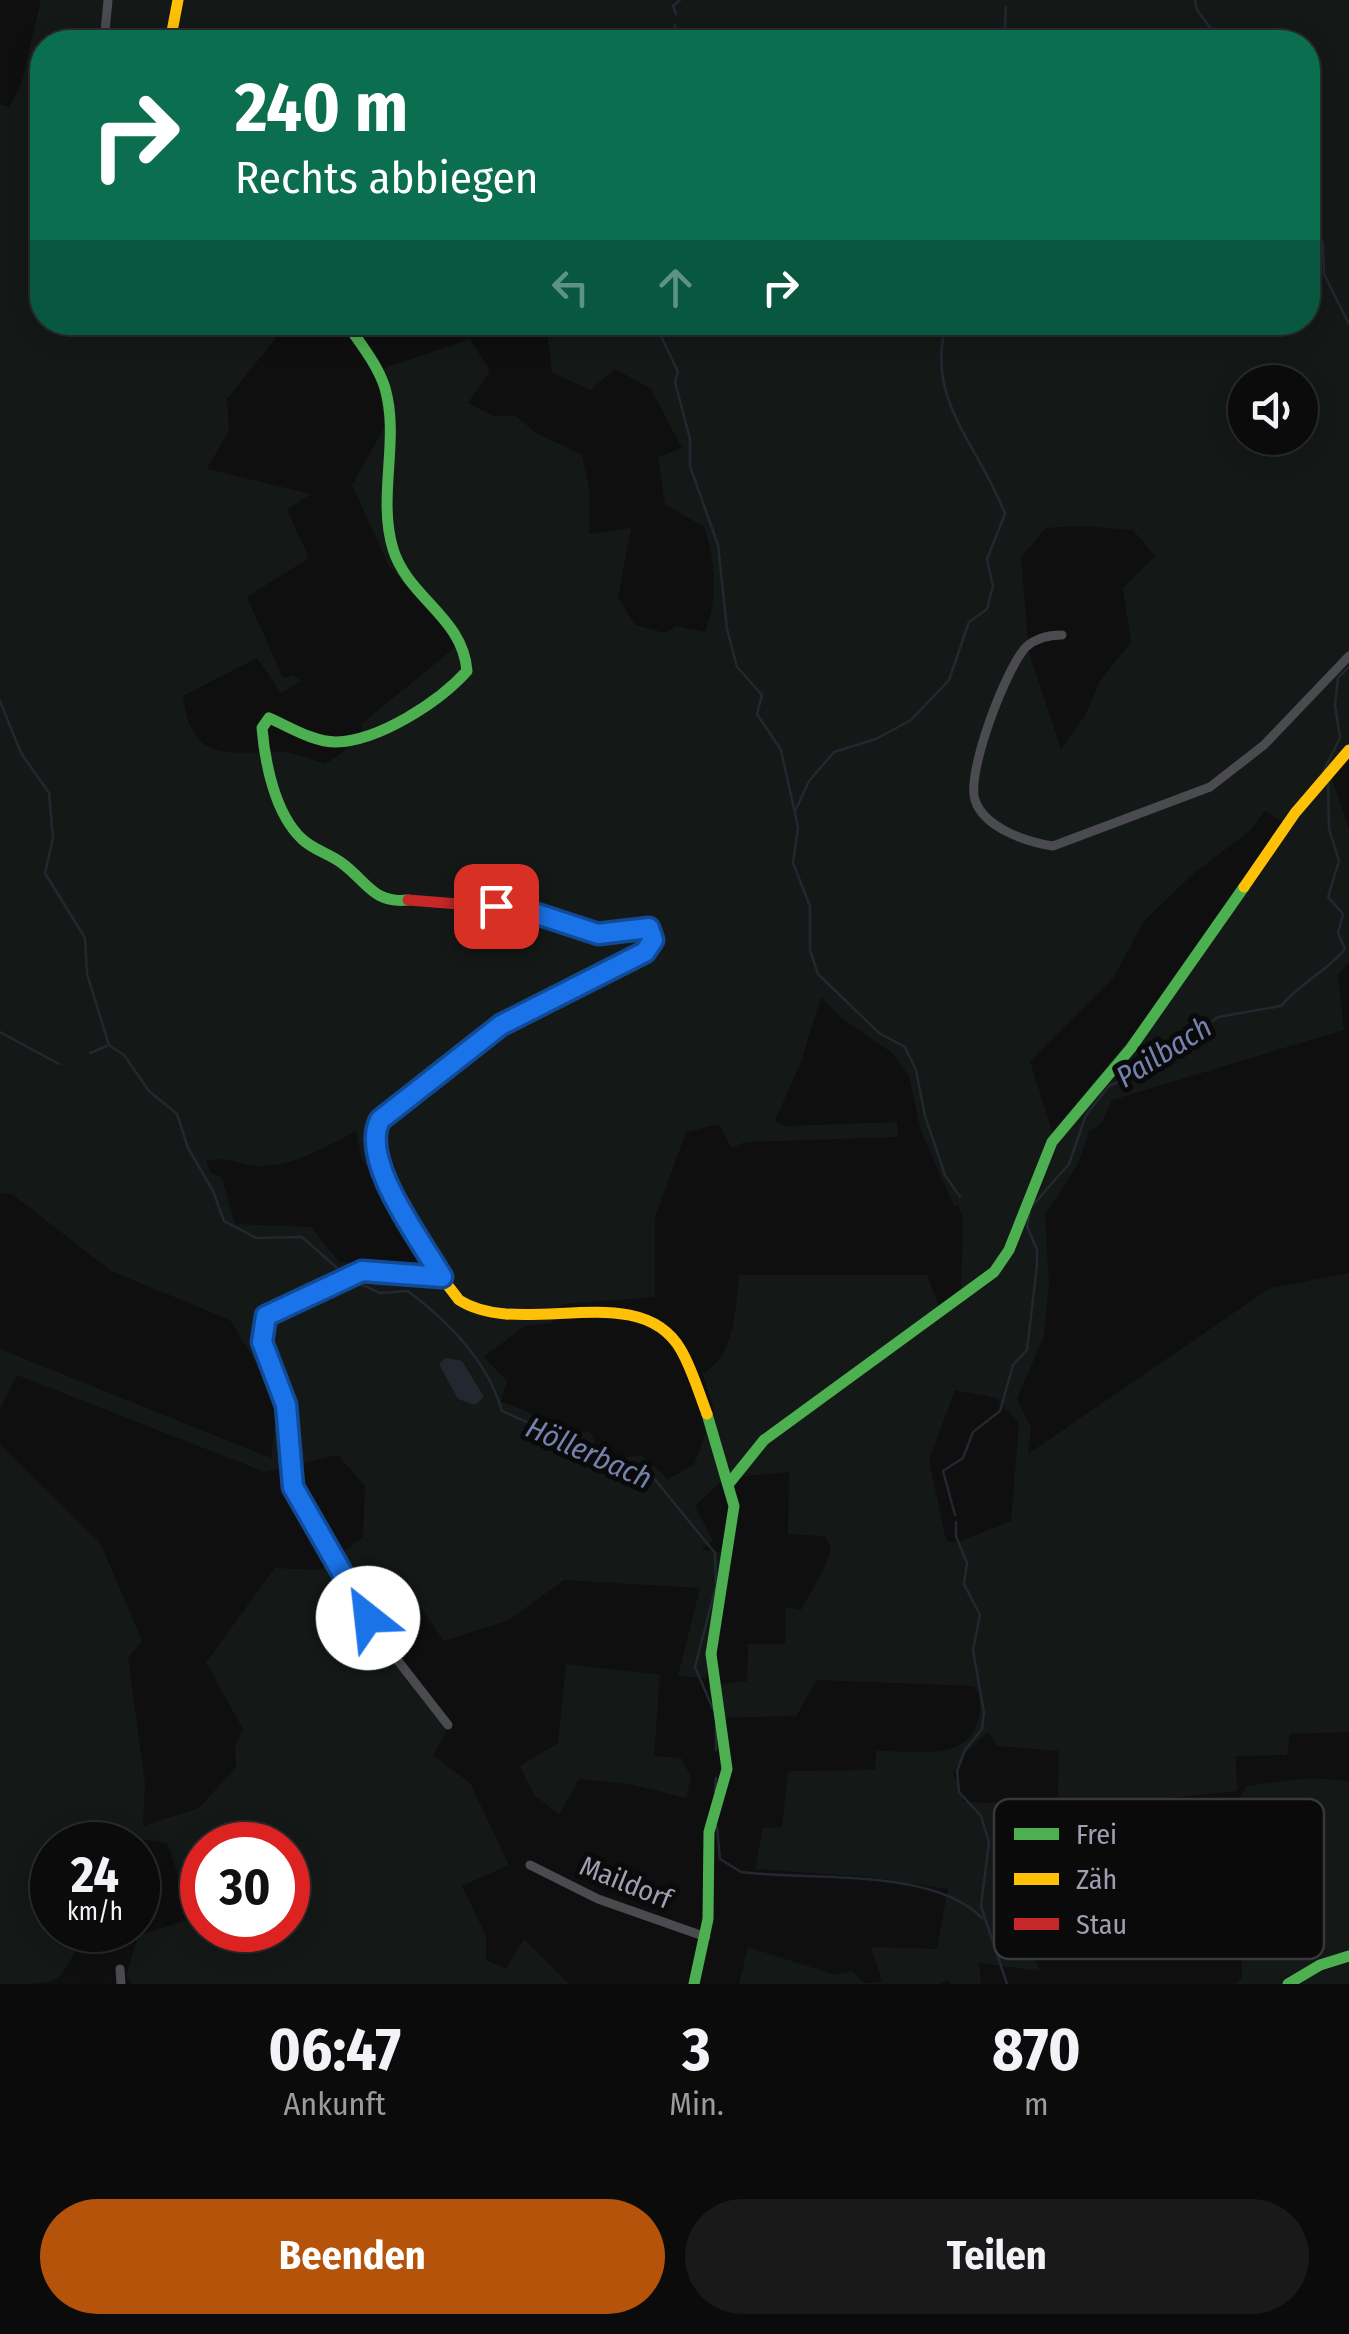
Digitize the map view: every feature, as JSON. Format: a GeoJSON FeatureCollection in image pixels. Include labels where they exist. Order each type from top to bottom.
{"type":"FeatureCollection","features":[{"type":"Feature","properties":{"kind":"street"},"geometry":{"type":"LineString","coordinates":[[105,30],[108,0]]}},
{"type":"Feature","properties":{"kind":"street"},"geometry":{"type":"LineString","coordinates":[[172,30],[178,0]]}},
{"type":"Feature","properties":{"kind":"street"},"geometry":{"type":"LineString","coordinates":[[354,335],[380,374],[387,395],[387,520],[393,551],[411,582],[464,639],[467,670],[451,687],[363,738],[338,743],[319,739],[270,718],[262,728],[266,758],[284,813],[302,840],[344,864],[374,896],[393,902],[423,899],[454,907],[522,909],[598,934],[649,928],[653,940],[645,952],[501,1025],[380,1120],[374,1140],[378,1165],[459,1300],[489,1314],[527,1319],[617,1312],[660,1326],[690,1369],[731,1481],[730,1553],[711,1654],[727,1769],[709,1832],[706,1937],[694,1984]]}},
{"type":"Feature","properties":{"kind":"street"},"geometry":{"type":"LineString","coordinates":[[1062,634],[1048,635],[1027,646],[1012,668],[973,783],[975,804],[993,820],[1026,842],[1053,846],[1210,787],[1264,746],[1349,656]]}},
{"type":"Feature","properties":{"kind":"street"},"geometry":{"type":"LineString","coordinates":[[731,1481],[764,1440],[994,1272],[1009,1250],[1052,1142],[1131,1048],[1284,827],[1349,750]]}},
{"type":"Feature","properties":{"kind":"street"},"geometry":{"type":"LineString","coordinates":[[442,1277],[362,1271],[343,1277],[277,1308],[266,1316],[262,1334],[286,1405],[293,1487],[381,1639],[448,1725]]}},
{"type":"Feature","properties":{"kind":"street","name":"Maildorf"},"geometry":{"type":"LineString","coordinates":[[530,1865],[598,1899],[706,1937]]}},
{"type":"Feature","properties":{"kind":"street"},"geometry":{"type":"LineString","coordinates":[[1288,1984],[1320,1965],[1349,1956]]}},
{"type":"Feature","properties":{"kind":"street"},"geometry":{"type":"LineString","coordinates":[[120,1969],[121,1984]]}},
{"type":"Feature","properties":{"kind":"shaded area"},"geometry":{"type":"Polygon","coordinates":[[[41,0],[1349,0],[1349,757],[1331,776],[1349,829],[1349,962],[1338,975],[1344,1030],[1112,1100],[1102,1123],[1089,1131],[1079,1162],[1045,1215],[1049,1283],[1044,1336],[1017,1399],[1031,1428],[1028,1454],[1270,1288],[1349,1273],[1349,1732],[1290,1734],[1287,1755],[1236,1756],[1237,1791],[1161,1799],[1058,1799],[1059,1751],[997,1746],[988,1732],[964,1754],[953,1773],[964,1802],[994,1803],[994,1959],[1035,1959],[1040,1971],[979,1963],[981,1984],[951,1984],[949,1980],[939,1984],[739,1984],[748,1947],[835,1975],[852,1971],[864,1983],[882,1982],[871,1947],[937,1949],[948,1889],[868,1877],[755,1869],[763,1828],[782,1827],[788,1771],[875,1770],[876,1751],[952,1748],[974,1732],[980,1713],[974,1686],[817,1680],[796,1716],[717,1718],[708,1686],[747,1681],[748,1644],[785,1644],[786,1607],[801,1610],[825,1567],[831,1547],[824,1536],[788,1534],[789,1472],[725,1478],[695,1506],[713,1541],[701,1550],[727,1553],[706,1678],[678,1676],[700,1588],[564,1580],[509,1620],[444,1641],[420,1607],[375,1635],[443,1724],[446,1733],[433,1755],[470,1783],[509,1865],[462,1886],[486,1936],[486,1960],[506,1969],[524,1939],[569,1984],[133,1984],[126,1976],[133,1952],[160,1952],[160,1929],[180,1922],[180,1952],[310,1952],[310,1822],[180,1822],[180,1880],[167,1843],[160,1842],[160,1822],[155,1822],[199,1808],[236,1767],[235,1747],[243,1729],[206,1662],[275,1568],[321,1570],[363,1537],[365,1486],[338,1455],[265,1472],[17,1375],[0,1409],[0,1349],[271,1458],[276,1417],[267,1381],[230,1320],[111,1271],[12,1194],[0,1193],[0,104],[9,107],[21,85],[30,47],[30,335],[278,335],[227,399],[229,430],[207,469],[311,494],[287,510],[309,558],[247,597],[283,678],[293,675],[301,681],[281,693],[257,658],[183,696],[194,733],[214,749],[285,752],[325,764],[342,753],[363,728],[360,725],[453,649],[457,639],[389,566],[352,485],[385,426],[376,371],[470,339],[490,371],[468,403],[494,416],[516,416],[536,433],[582,455],[589,487],[589,534],[631,528],[618,598],[635,625],[665,633],[676,626],[705,632],[714,593],[708,540],[704,527],[665,504],[658,457],[682,448],[651,389],[615,369],[590,390],[552,372],[547,335],[1320,335],[1320,30],[34,30],[41,0]],[[1046,528],[1021,557],[1029,653],[1061,749],[1086,714],[1099,682],[1131,642],[1123,588],[1155,556],[1133,530],[1046,528]],[[1265,811],[1251,830],[1194,873],[1143,922],[1114,977],[1030,1061],[1052,1132],[1143,1023],[1282,822],[1265,811]],[[821,997],[802,1059],[775,1121],[786,1126],[897,1122],[898,1137],[745,1142],[731,1148],[719,1124],[686,1132],[655,1217],[655,1297],[562,1304],[552,1323],[525,1326],[484,1357],[507,1381],[501,1401],[538,1416],[557,1438],[590,1431],[601,1458],[643,1456],[668,1479],[694,1465],[714,1410],[703,1374],[728,1343],[739,1275],[927,1275],[939,1307],[961,1294],[963,1218],[921,1131],[909,1076],[892,1053],[840,1017],[821,997]],[[356,1131],[297,1159],[272,1165],[206,1161],[210,1172],[222,1178],[235,1224],[311,1227],[339,1262],[424,1266],[361,1157],[356,1131]],[[955,1390],[929,1460],[946,1540],[956,1543],[1011,1521],[1019,1423],[996,1398],[955,1390]]]}},
{"type":"Feature","properties":{"kind":"shaded area"},"geometry":{"type":"Polygon","coordinates":[[[446,1358],[462,1361],[484,1397],[475,1405],[458,1399],[439,1364],[446,1358]]]}},
{"type":"Feature","properties":{"kind":"shaded area"},"geometry":{"type":"Polygon","coordinates":[[[0,1444],[101,1544],[142,1641],[128,1658],[145,1783],[143,1822],[30,1822],[30,1952],[76,1952],[64,1971],[51,1981],[0,1984],[0,1444]]]}},
{"type":"Feature","properties":{"kind":"shaded area"},"geometry":{"type":"Polygon","coordinates":[[[566,1664],[660,1675],[654,1756],[681,1758],[691,1777],[686,1798],[630,1784],[579,1779],[559,1814],[534,1795],[520,1766],[558,1743],[566,1664]]]}},
{"type":"Feature","properties":{"kind":"shaded area"},"geometry":{"type":"Polygon","coordinates":[[[1310,1778],[1349,1781],[1349,1984],[1235,1984],[1242,1978],[1242,1959],[1324,1959],[1324,1799],[1240,1799],[1246,1786],[1310,1778]]]}},
{"type":"Feature","properties":{"kind":"waterway"},"geometry":{"type":"LineString","coordinates":[[676,14],[673,6],[680,0]]}},
{"type":"Feature","properties":{"kind":"waterway"},"geometry":{"type":"LineString","coordinates":[[1195,0],[1197,10],[1212,30]]}},
{"type":"Feature","properties":{"kind":"waterway"},"geometry":{"type":"LineString","coordinates":[[1005,30],[1006,7]]}},
{"type":"Feature","properties":{"kind":"waterway"},"geometry":{"type":"LineString","coordinates":[[675,25],[675,30]]}},
{"type":"Feature","properties":{"kind":"waterway"},"geometry":{"type":"LineString","coordinates":[[1320,238],[1324,274],[1349,324]]}},
{"type":"Feature","properties":{"kind":"waterway"},"geometry":{"type":"LineString","coordinates":[[660,335],[678,372],[675,382],[690,439],[690,466],[718,545],[727,629],[737,667],[762,695],[757,714],[781,750],[798,827],[793,863],[810,906],[810,950],[818,974],[879,1033],[905,1047],[916,1070],[925,1116],[945,1175],[960,1197]]}},
{"type":"Feature","properties":{"kind":"waterway"},"geometry":{"type":"LineString","coordinates":[[795,811],[809,781],[834,752],[876,739],[911,720],[949,680],[969,622],[987,609],[993,586],[987,559],[1005,514],[948,399],[942,375],[945,335]]}},
{"type":"Feature","properties":{"kind":"waterway"},"geometry":{"type":"LineString","coordinates":[[1324,770],[1340,738],[1335,705],[1338,678],[1349,667]]}},
{"type":"Feature","properties":{"kind":"waterway","name":"Höllerbach"},"geometry":{"type":"LineString","coordinates":[[0,701],[21,753],[49,793],[53,838],[45,873],[85,938],[87,974],[109,1045],[124,1055],[149,1091],[177,1114],[188,1148],[213,1191],[224,1221],[256,1238],[302,1237],[337,1268]]}},
{"type":"Feature","properties":{"kind":"waterway"},"geometry":{"type":"LineString","coordinates":[[1328,782],[1329,829],[1339,861],[1328,897],[1342,913]]}},
{"type":"Feature","properties":{"kind":"waterway","name":"Pailbach"},"geometry":{"type":"LineString","coordinates":[[1033,1205],[1069,1164],[1086,1115],[1109,1086],[1151,1067],[1218,1017],[1281,1006],[1345,949],[1338,933],[1343,914]]}},
{"type":"Feature","properties":{"kind":"waterway"},"geometry":{"type":"LineString","coordinates":[[0,1032],[59,1064]]}},
{"type":"Feature","properties":{"kind":"waterway"},"geometry":{"type":"LineString","coordinates":[[90,1053],[107,1046]]}},
{"type":"Feature","properties":{"kind":"waterway","name":"Pailbach"},"geometry":{"type":"LineString","coordinates":[[955,1515],[943,1471],[963,1458],[973,1432],[1000,1411],[1013,1365],[1027,1350],[1037,1265],[1037,1250],[1027,1226],[1030,1212]]}},
{"type":"Feature","properties":{"kind":"waterway","name":"Höllerbach"},"geometry":{"type":"LineString","coordinates":[[354,1281],[380,1293],[408,1291],[423,1303],[477,1359],[502,1411],[529,1423],[539,1436],[614,1458],[652,1476],[715,1553],[716,1586],[695,1667],[713,1709]]}},
{"type":"Feature","properties":{"kind":"waterway","name":"Pailbach"},"geometry":{"type":"LineString","coordinates":[[956,1522],[956,1536],[967,1563],[964,1584],[980,1615],[973,1650],[984,1713],[982,1729],[965,1750],[957,1771],[959,1792],[981,1816],[989,1842],[981,1906],[994,1945]]}},
{"type":"Feature","properties":{"kind":"waterway","name":"Höllerbach"},"geometry":{"type":"LineString","coordinates":[[716,1726],[716,1750]]}},
{"type":"Feature","properties":{"kind":"waterway","name":"Höllerbach"},"geometry":{"type":"LineString","coordinates":[[715,1791],[716,1778]]}},
{"type":"Feature","properties":{"kind":"waterway","name":"Höllerbach"},"geometry":{"type":"LineString","coordinates":[[717,1827],[720,1859],[741,1872],[902,1883],[960,1902],[982,1918]]}},
{"type":"Feature","properties":{"kind":"waterway","name":"Pailbach"},"geometry":{"type":"LineString","coordinates":[[999,1959],[1007,1984]]}},
{"type":"Feature","properties":{"kind":"traffic: fast"},"geometry":{"type":"LineString","coordinates":[[355,335],[382,379],[389,408],[387,509],[393,549],[410,581],[456,636],[467,671],[425,707],[371,735],[327,741],[269,718],[262,728],[263,742],[278,802],[302,839],[338,861],[379,895],[408,900]]}},
{"type":"Feature","properties":{"kind":"traffic: fast"},"geometry":{"type":"LineString","coordinates":[[731,1481],[764,1440],[994,1272],[1009,1250],[1052,1142],[1131,1048],[1244,887]]}},
{"type":"Feature","properties":{"kind":"traffic: fast"},"geometry":{"type":"LineString","coordinates":[[694,1984],[708,1919],[709,1832],[727,1769],[711,1654],[734,1506],[707,1414]]}},
{"type":"Feature","properties":{"kind":"traffic: fast"},"geometry":{"type":"LineString","coordinates":[[1288,1984],[1320,1965],[1349,1956]]}},
{"type":"Feature","properties":{"kind":"traffic: slow"},"geometry":{"type":"LineString","coordinates":[[172,30],[178,0]]}},
{"type":"Feature","properties":{"kind":"traffic: slow"},"geometry":{"type":"LineString","coordinates":[[1244,887],[1295,813],[1349,750]]}},
{"type":"Feature","properties":{"kind":"traffic: slow"},"geometry":{"type":"LineString","coordinates":[[439,1074],[380,1120],[378,1144],[382,1168],[401,1216],[459,1300],[485,1311],[514,1314],[609,1313],[637,1317],[662,1329],[681,1350],[707,1414]]}},
{"type":"Feature","properties":{"kind":"traffic: jam"},"geometry":{"type":"LineString","coordinates":[[408,900],[522,909],[598,934],[649,927],[653,940],[645,952],[501,1025],[439,1074]]}},
{"type":"Feature","properties":{"kind":"route"},"geometry":{"type":"LineString","coordinates":[[368,1618],[293,1487],[286,1405],[262,1342],[266,1316],[310,1292],[362,1271],[442,1277],[378,1165],[374,1140],[380,1120],[501,1025],[645,952],[653,940],[649,928],[598,934],[522,909],[496,906]]}}]}
